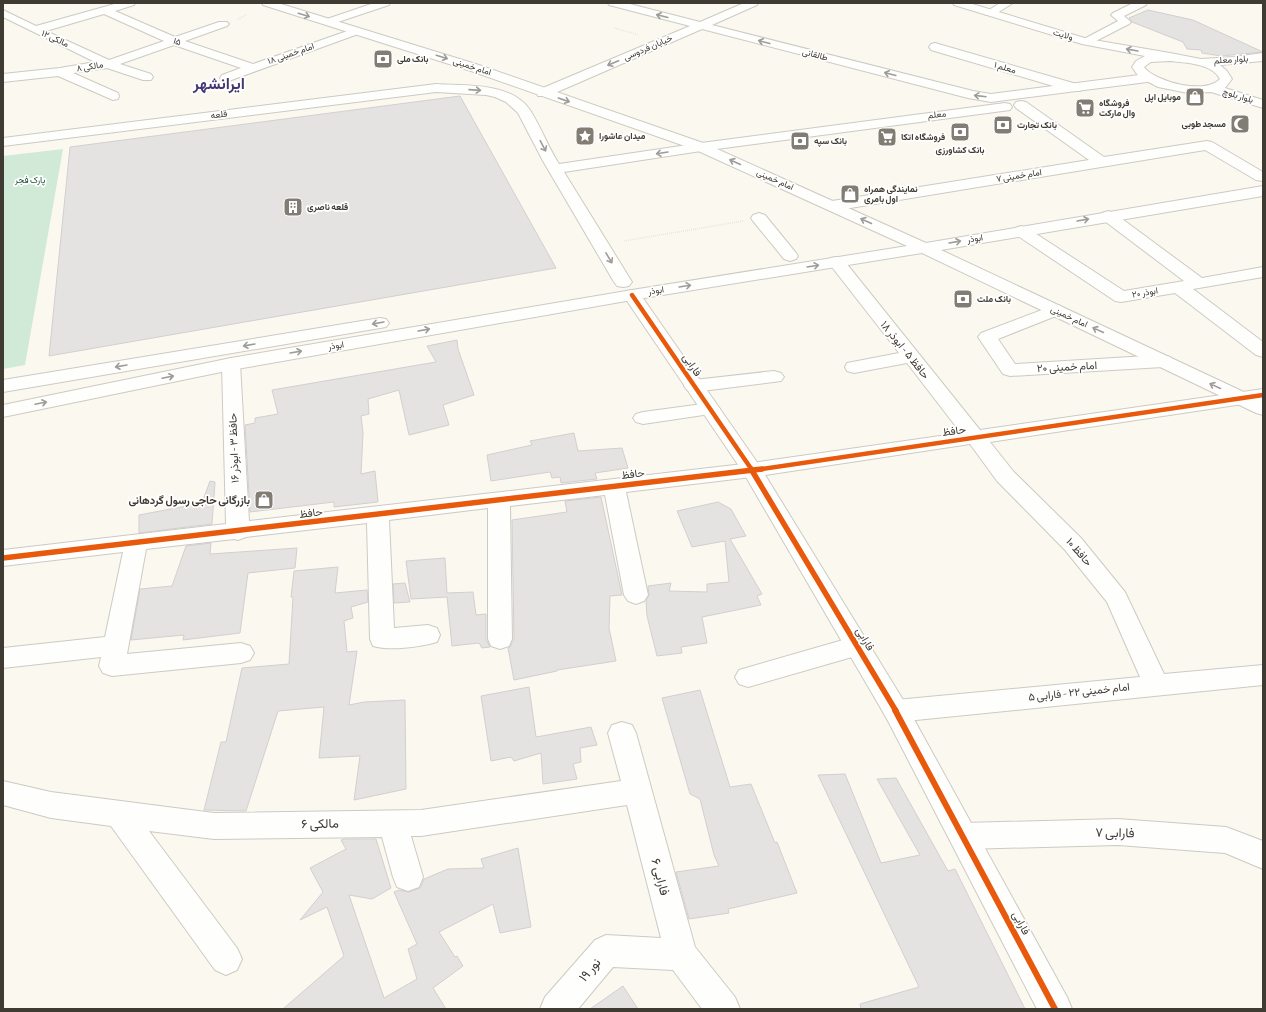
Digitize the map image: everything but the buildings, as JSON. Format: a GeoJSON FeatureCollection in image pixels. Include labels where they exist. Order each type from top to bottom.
{"type":"FeatureCollection","features":[{"type":"Feature","properties":{"kind":"street"},"geometry":{"type":"LineString","coordinates":[[35,30],[130,3]]}},
{"type":"Feature","properties":{"kind":"street","name":"امام خمینی"},"geometry":{"type":"LineString","coordinates":[[267,3],[475,68],[701,147],[903,238],[1263,409]]}},
{"type":"Feature","properties":{"kind":"street"},"geometry":{"type":"LineString","coordinates":[[328,22],[385,3]]}},
{"type":"Feature","properties":{"kind":"street","name":"طالقانی"},"geometry":{"type":"LineString","coordinates":[[613,3],[973,95],[1020,100]]}},
{"type":"Feature","properties":{"kind":"street","name":"خیابان فردوسی"},"geometry":{"type":"LineString","coordinates":[[543,92],[752,3]]}},
{"type":"Feature","properties":{"kind":"street","name":"ولایت"},"geometry":{"type":"LineString","coordinates":[[945,3],[1081,42],[1199,62]]}},
{"type":"Feature","properties":{"kind":"street","name":"ولایت"},"geometry":{"type":"LineString","coordinates":[[958,3],[1081,42]]}},
{"type":"Feature","properties":{"kind":"street"},"geometry":{"type":"LineString","coordinates":[[990,13],[1008,3]]}},
{"type":"Feature","properties":{"kind":"street"},"geometry":{"type":"LineString","coordinates":[[1081,42],[1125,22],[1117,15],[1142,3]]}},
{"type":"Feature","properties":{"kind":"street","name":"۱۵"},"geometry":{"type":"LineString","coordinates":[[104,10],[174,41],[252,68]]}},
{"type":"Feature","properties":{"kind":"street","name":"مالکی ۱۲"},"geometry":{"type":"LineString","coordinates":[[3,13],[35,30],[108,64],[147,77]]}},
{"type":"Feature","properties":{"kind":"street","name":"مالکی ۸"},"geometry":{"type":"LineString","coordinates":[[3,78],[60,72],[108,64],[223,24]]}},
{"type":"Feature","properties":{"kind":"street","name":"امام خمینی ۱۸"},"geometry":{"type":"LineString","coordinates":[[226,78],[357,31]]}},
{"type":"Feature","properties":{"kind":"street"},"geometry":{"type":"LineString","coordinates":[[1081,42],[1138,68],[1147,78],[1174,87],[1190,89],[1212,88]]}},
{"type":"Feature","properties":{"kind":"street","name":"معلم ۱"},"geometry":{"type":"LineString","coordinates":[[935,47],[1075,88]]}},
{"type":"Feature","properties":{"kind":"street"},"geometry":{"type":"LineString","coordinates":[[1138,68],[1139,64],[1145,60],[1170,57]]}},
{"type":"Feature","properties":{"kind":"street","name":"بلوار معلم"},"geometry":{"type":"LineString","coordinates":[[1199,62],[1234,61],[1263,57]]}},
{"type":"Feature","properties":{"kind":"street","name":"بلوار بلوچ"},"geometry":{"type":"LineString","coordinates":[[1199,62],[1212,66],[1226,77],[1241,84]]}},
{"type":"Feature","properties":{"kind":"street","name":"بلوار معلم"},"geometry":{"type":"LineString","coordinates":[[1212,88],[1220,85],[1226,77],[1263,66]]}},
{"type":"Feature","properties":{"kind":"street"},"geometry":{"type":"LineString","coordinates":[[60,72],[113,96]]}},
{"type":"Feature","properties":{"kind":"street","name":"معلم"},"geometry":{"type":"LineString","coordinates":[[555,169],[701,147],[935,115],[1020,100],[1075,88],[1147,78]]}},
{"type":"Feature","properties":{"kind":"street"},"geometry":{"type":"LineString","coordinates":[[928,84],[945,93],[948,98],[948,104],[935,115]]}},
{"type":"Feature","properties":{"kind":"street","name":"معلم"},"geometry":{"type":"LineString","coordinates":[[1020,100],[1174,87]]}},
{"type":"Feature","properties":{"kind":"street","name":"قلعه"},"geometry":{"type":"LineString","coordinates":[[3,142],[436,88],[486,91],[499,94],[511,99],[524,111]]}},
{"type":"Feature","properties":{"kind":"street","name":"بلوار بلوچ"},"geometry":{"type":"LineString","coordinates":[[1212,88],[1263,104]]}},
{"type":"Feature","properties":{"kind":"street"},"geometry":{"type":"LineString","coordinates":[[1020,100],[1101,162]]}},
{"type":"Feature","properties":{"kind":"street","name":"فارابی"},"geometry":{"type":"LineString","coordinates":[[524,111],[555,169],[628,288],[752,470],[896,711],[1055,1009]]}},
{"type":"Feature","properties":{"kind":"street","name":"امام خمینی ۷"},"geometry":{"type":"LineString","coordinates":[[832,206],[1207,145],[1262,181]]}},
{"type":"Feature","properties":{"kind":"street","name":"ابوذر"},"geometry":{"type":"LineString","coordinates":[[3,386],[628,288],[836,262],[924,248],[1108,216],[1262,181]]}},
{"type":"Feature","properties":{"kind":"street","name":"ابوذر"},"geometry":{"type":"LineString","coordinates":[[3,411],[231,364],[790,256],[1262,181]]}},
{"type":"Feature","properties":{"kind":"street"},"geometry":{"type":"LineString","coordinates":[[1108,216],[1198,284]]}},
{"type":"Feature","properties":{"kind":"street"},"geometry":{"type":"LineString","coordinates":[[760,218],[790,256]]}},
{"type":"Feature","properties":{"kind":"street","name":"ابوذر ۲۰"},"geometry":{"type":"LineString","coordinates":[[1020,231],[1121,297],[1263,272]]}},
{"type":"Feature","properties":{"kind":"street","name":"حافظ ۵ - ابوذر ۱۸"},"geometry":{"type":"LineString","coordinates":[[836,262],[910,357],[976,438]]}},
{"type":"Feature","properties":{"kind":"street"},"geometry":{"type":"LineString","coordinates":[[1179,287],[1263,351]]}},
{"type":"Feature","properties":{"kind":"street","name":"امام خمینی ۲۰"},"geometry":{"type":"LineString","coordinates":[[1055,310],[988,337],[1010,370],[1163,361]]}},
{"type":"Feature","properties":{"kind":"street"},"geometry":{"type":"LineString","coordinates":[[854,367],[910,357]]}},
{"type":"Feature","properties":{"kind":"street","name":"حافظ ۳ - ابوذر ۱۶"},"geometry":{"type":"LineString","coordinates":[[231,364],[238,532]]}},
{"type":"Feature","properties":{"kind":"street"},"geometry":{"type":"LineString","coordinates":[[694,386],[774,377]]}},
{"type":"Feature","properties":{"kind":"street","name":"حافظ"},"geometry":{"type":"LineString","coordinates":[[3,558],[136,544],[752,470],[1263,395]]}},
{"type":"Feature","properties":{"kind":"street"},"geometry":{"type":"LineString","coordinates":[[643,418],[710,409]]}},
{"type":"Feature","properties":{"kind":"street","name":"حافظ ۱۰"},"geometry":{"type":"LineString","coordinates":[[976,438],[1005,476],[1073,544],[1117,598],[1156,684]]}},
{"type":"Feature","properties":{"kind":"street"},"geometry":{"type":"LineString","coordinates":[[614,487],[636,595]]}},
{"type":"Feature","properties":{"kind":"street"},"geometry":{"type":"LineString","coordinates":[[499,500],[500,639]]}},
{"type":"Feature","properties":{"kind":"street"},"geometry":{"type":"LineString","coordinates":[[378,515],[382,639],[428,635]]}},
{"type":"Feature","properties":{"kind":"street"},"geometry":{"type":"LineString","coordinates":[[136,544],[112,666],[241,653]]}},
{"type":"Feature","properties":{"kind":"street"},"geometry":{"type":"LineString","coordinates":[[3,658],[116,646]]}},
{"type":"Feature","properties":{"kind":"street"},"geometry":{"type":"LineString","coordinates":[[748,677],[857,646]]}},
{"type":"Feature","properties":{"kind":"street","name":"امام خمینی ۲۲ - فارابی ۵"},"geometry":{"type":"LineString","coordinates":[[896,711],[1156,684],[1263,675]]}},
{"type":"Feature","properties":{"kind":"street","name":"فارابی ۶"},"geometry":{"type":"LineString","coordinates":[[622,733],[681,955],[723,1009]]}},
{"type":"Feature","properties":{"kind":"street","name":"مالکی ۶"},"geometry":{"type":"LineString","coordinates":[[3,793],[51,805],[214,826],[421,823],[637,791]]}},
{"type":"Feature","properties":{"kind":"street"},"geometry":{"type":"LineString","coordinates":[[119,814],[226,959]]}},
{"type":"Feature","properties":{"kind":"street"},"geometry":{"type":"LineString","coordinates":[[393,823],[408,877]]}},
{"type":"Feature","properties":{"kind":"street","name":"فارابی ۷"},"geometry":{"type":"LineString","coordinates":[[964,836],[1118,832],[1226,840],[1263,855]]}},
{"type":"Feature","properties":{"kind":"street","name":"نور ۱۹"},"geometry":{"type":"LineString","coordinates":[[557,1009],[606,952],[681,955]]}},
{"type":"Feature","properties":{"kind":"path"},"geometry":{"type":"LineString","coordinates":[[624,242],[760,218]]}},
{"type":"Feature","properties":{"kind":"green space","name":"پارک فجر"},"geometry":{"type":"Polygon","coordinates":[[[63,149],[25,365],[3,369],[3,156],[63,149]]]}},
{"type":"Feature","properties":{"kind":"cycle path"},"geometry":{"type":"LineString","coordinates":[[632,295],[752,470],[896,711],[1055,1009]]}},
{"type":"Feature","properties":{"kind":"cycle path"},"geometry":{"type":"LineString","coordinates":[[3,558],[752,470],[1263,395]]}},
{"type":"Feature","properties":{"kind":"place","name":"بانک ملی"},"geometry":{"type":"Point","coordinates":[383,59]}},
{"type":"Feature","properties":{"kind":"place","name":"موبایل اپل"},"geometry":{"type":"Point","coordinates":[1195,97]}},
{"type":"Feature","properties":{"kind":"place","name":"فروشگاه وال مارکت"},"geometry":{"type":"Point","coordinates":[1085,108]}},
{"type":"Feature","properties":{"kind":"place","name":"مسجد طوبی"},"geometry":{"type":"Point","coordinates":[1240,124]}},
{"type":"Feature","properties":{"kind":"place","name":"بانک تجارت"},"geometry":{"type":"Point","coordinates":[1003,125]}},
{"type":"Feature","properties":{"kind":"place","name":"بانک کشاورزی"},"geometry":{"type":"Point","coordinates":[960,132]}},
{"type":"Feature","properties":{"kind":"place","name":"میدان عاشورا"},"geometry":{"type":"Point","coordinates":[585,136]}},
{"type":"Feature","properties":{"kind":"place","name":"فروشگاه اتکا"},"geometry":{"type":"Point","coordinates":[887,137]}},
{"type":"Feature","properties":{"kind":"place","name":"بانک سپه"},"geometry":{"type":"Point","coordinates":[800,141]}},
{"type":"Feature","properties":{"kind":"place","name":"نمایندگی همراه اول بامری"},"geometry":{"type":"Point","coordinates":[850,194]}},
{"type":"Feature","properties":{"kind":"place","name":"قلعه ناصری"},"geometry":{"type":"Point","coordinates":[293,207]}},
{"type":"Feature","properties":{"kind":"place","name":"بانک ملت"},"geometry":{"type":"Point","coordinates":[963,299]}},
{"type":"Feature","properties":{"kind":"place","name":"بازرگانی حاجی رسول گردهانی"},"geometry":{"type":"Point","coordinates":[264,500]}},
{"type":"Feature","properties":{"kind":"district","name":"ایرانشهر"},"geometry":{"type":"Point","coordinates":[219,84]}}]}
